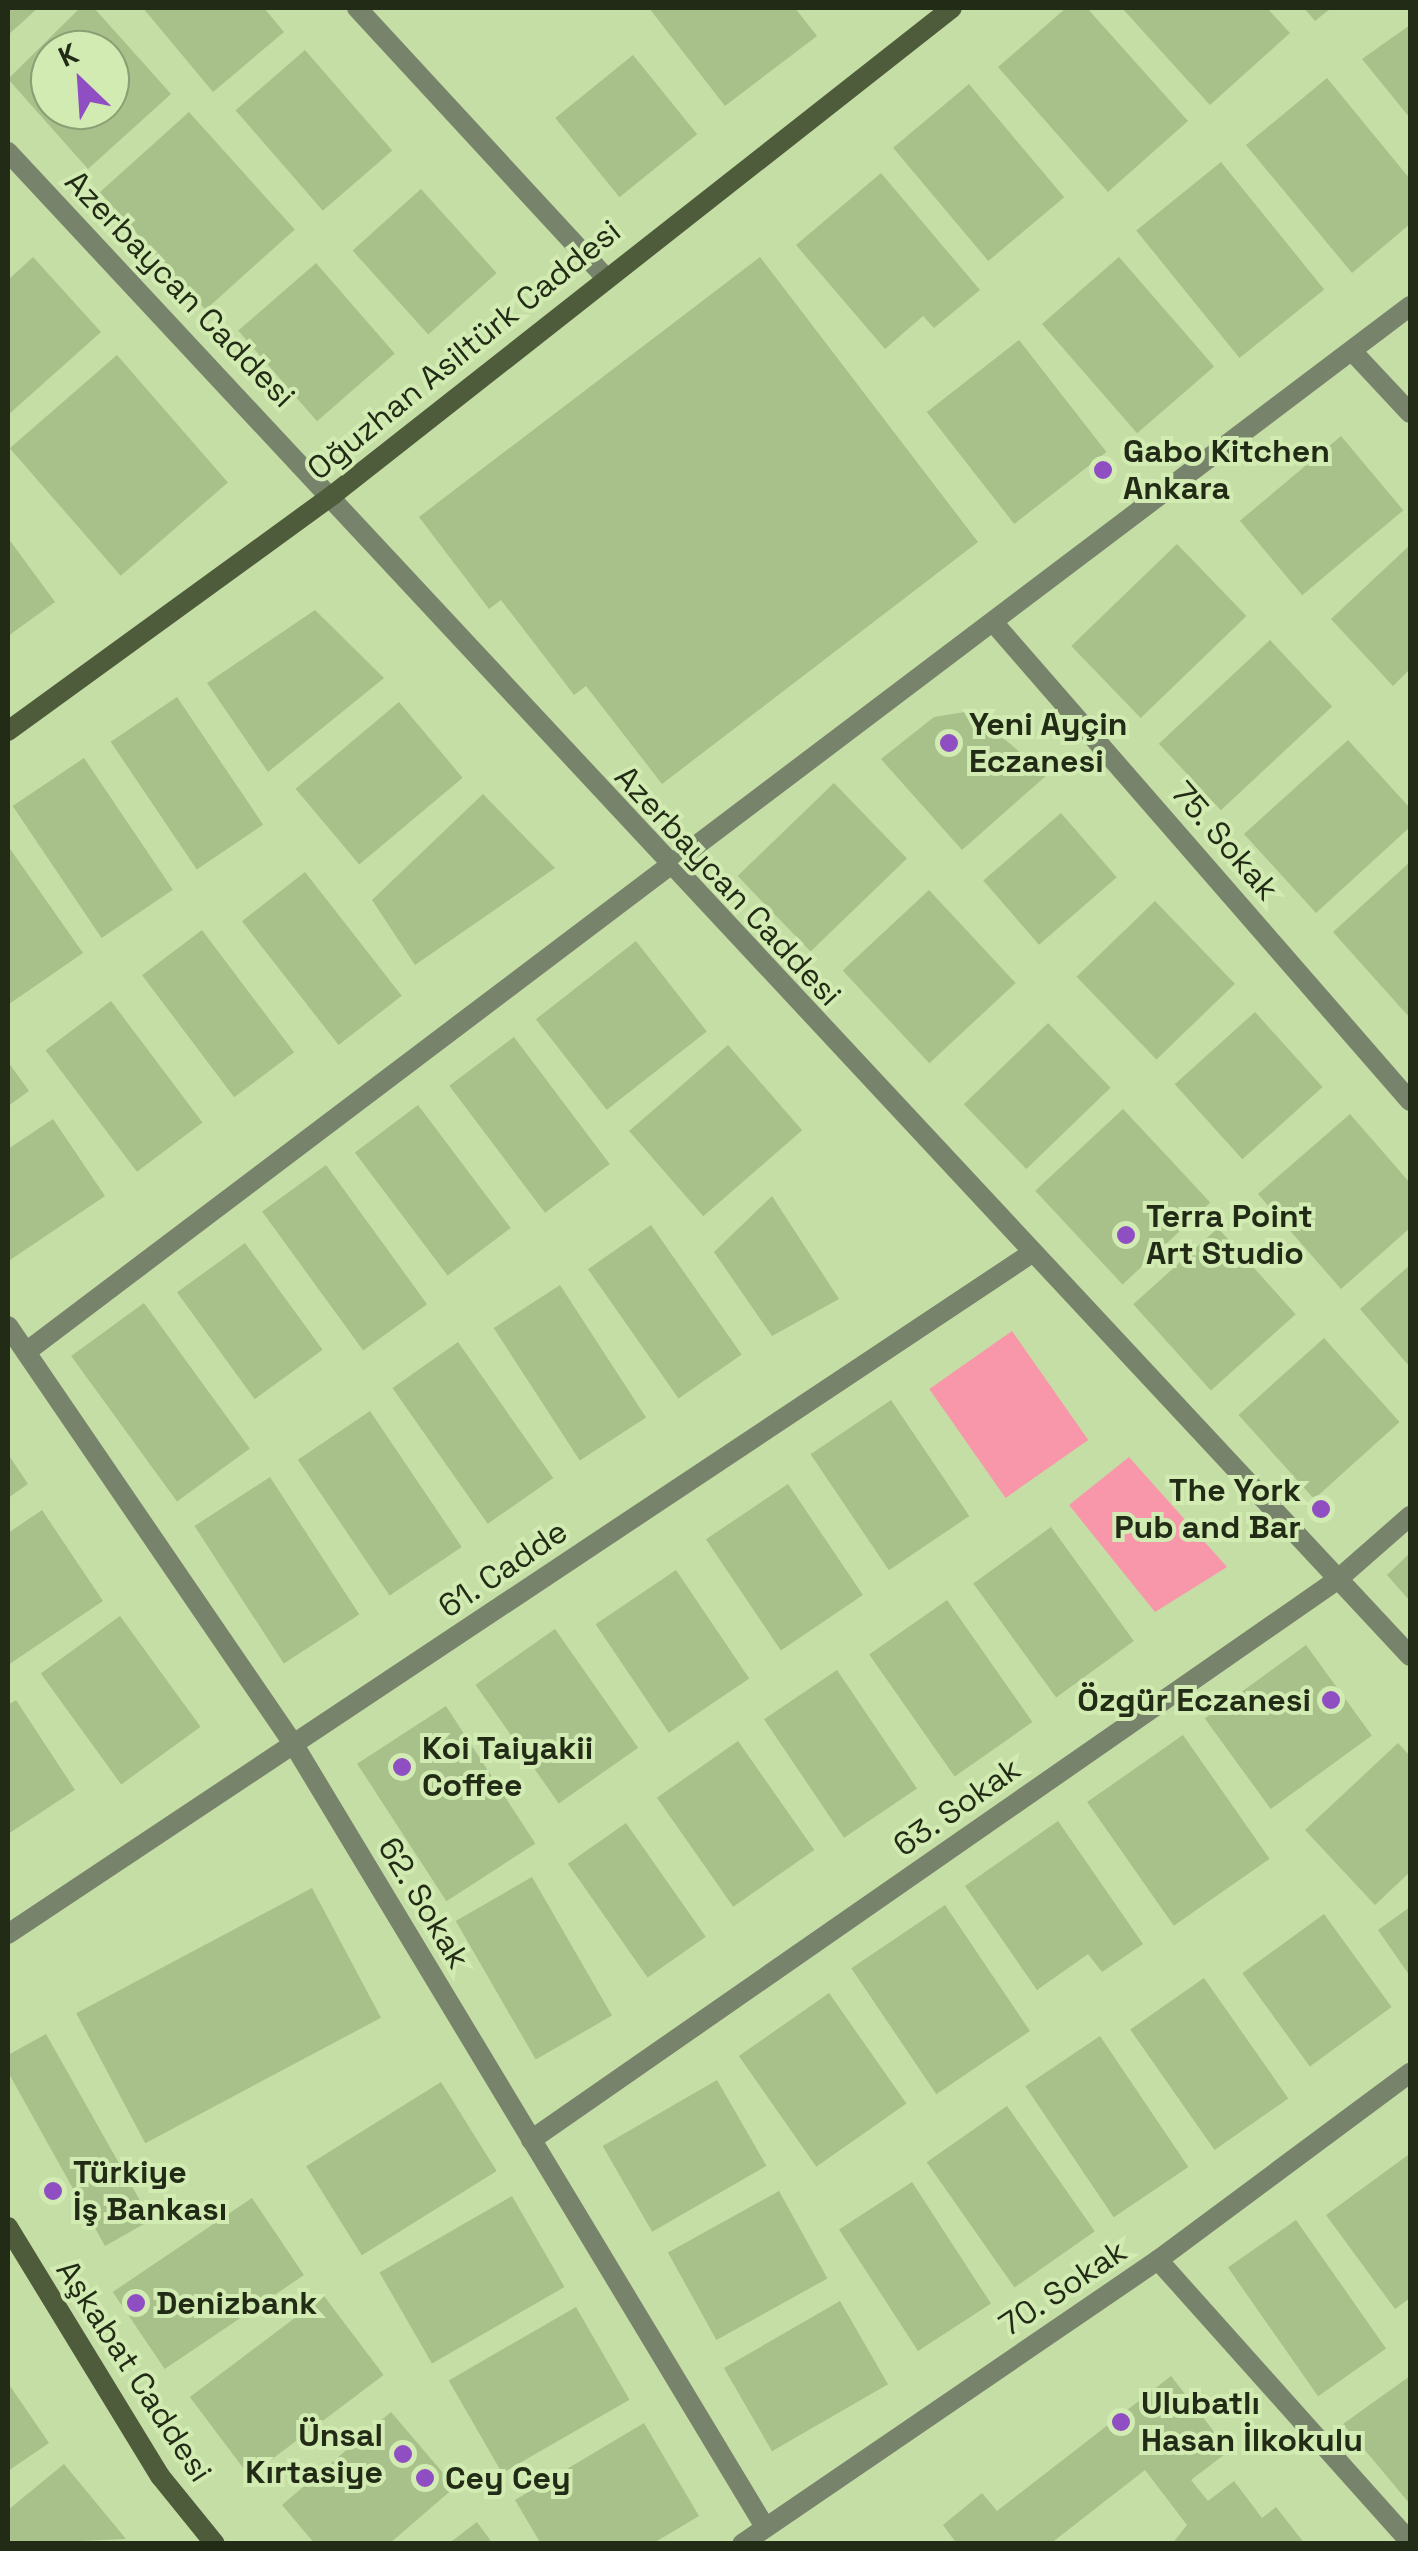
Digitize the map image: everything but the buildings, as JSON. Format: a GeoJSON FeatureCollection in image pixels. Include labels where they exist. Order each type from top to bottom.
{"type":"FeatureCollection","features":[{"type":"Feature","properties":{"kind":"main road","name":"Oğuzhan Asiltürk Caddesi"},"geometry":{"type":"LineString","coordinates":[[8,732],[334,494],[604,275],[952,8]]}},
{"type":"Feature","properties":{"kind":"main road","name":"Aşkabat Caddesi"},"geometry":{"type":"LineString","coordinates":[[8,2228],[160,2476],[214,2544]]}},
{"type":"Feature","properties":{"kind":"street"},"geometry":{"type":"LineString","coordinates":[[356,8],[604,275]]}},
{"type":"Feature","properties":{"kind":"street","name":"Azerbaycan Caddesi"},"geometry":{"type":"LineString","coordinates":[[8,152],[334,494],[667,868],[1410,1656]]}},
{"type":"Feature","properties":{"kind":"street"},"geometry":{"type":"LineString","coordinates":[[26,1352],[1410,306]]}},
{"type":"Feature","properties":{"kind":"street"},"geometry":{"type":"LineString","coordinates":[[1352,351],[1410,413]]}},
{"type":"Feature","properties":{"kind":"street","name":"75. Sokak"},"geometry":{"type":"LineString","coordinates":[[993,622],[1410,1101]]}},
{"type":"Feature","properties":{"kind":"street","name":"61. Cadde"},"geometry":{"type":"LineString","coordinates":[[8,1934],[1032,1253]]}},
{"type":"Feature","properties":{"kind":"street","name":"62. Sokak"},"geometry":{"type":"LineString","coordinates":[[8,1326],[294,1745],[765,2527]]}},
{"type":"Feature","properties":{"kind":"street","name":"63. Sokak"},"geometry":{"type":"LineString","coordinates":[[531,2140],[1337,1580],[1410,1516]]}},
{"type":"Feature","properties":{"kind":"street","name":"70. Sokak"},"geometry":{"type":"LineString","coordinates":[[742,2544],[1158,2260],[1410,2073]]}},
{"type":"Feature","properties":{"kind":"street"},"geometry":{"type":"LineString","coordinates":[[1158,2260],[1410,2542]]}},
{"type":"Feature","properties":{"kind":"shaded area"},"geometry":{"type":"Polygon","coordinates":[[[1012,1331],[1088,1440],[1006,1498],[929,1389],[1012,1331]]]}},
{"type":"Feature","properties":{"kind":"shaded area"},"geometry":{"type":"Polygon","coordinates":[[[1129,1457],[1227,1567],[1155,1612],[1069,1505],[1129,1457]]]}},
{"type":"Feature","properties":{"kind":"place","name":"Gabo Kitchen Ankara"},"geometry":{"type":"Point","coordinates":[1103,470]}},
{"type":"Feature","properties":{"kind":"place","name":"Yeni Ayçin Eczanesi"},"geometry":{"type":"Point","coordinates":[949,743]}},
{"type":"Feature","properties":{"kind":"place","name":"Terra Point Art Studio"},"geometry":{"type":"Point","coordinates":[1126,1235]}},
{"type":"Feature","properties":{"kind":"place","name":"The York Pub and Bar"},"geometry":{"type":"Point","coordinates":[1321,1509]}},
{"type":"Feature","properties":{"kind":"place","name":"Özgür Eczanesi"},"geometry":{"type":"Point","coordinates":[1331,1700]}},
{"type":"Feature","properties":{"kind":"place","name":"Koi Taiyakii Coffee"},"geometry":{"type":"Point","coordinates":[402,1767]}},
{"type":"Feature","properties":{"kind":"place","name":"Türkiye İş Bankası"},"geometry":{"type":"Point","coordinates":[53,2191]}},
{"type":"Feature","properties":{"kind":"place","name":"Denizbank"},"geometry":{"type":"Point","coordinates":[136,2303]}},
{"type":"Feature","properties":{"kind":"place","name":"Ulubatlı Hasan İlkokulu"},"geometry":{"type":"Point","coordinates":[1121,2422]}},
{"type":"Feature","properties":{"kind":"place","name":"Ünsal Kırtasiye"},"geometry":{"type":"Point","coordinates":[403,2454]}},
{"type":"Feature","properties":{"kind":"place","name":"Cey Cey"},"geometry":{"type":"Point","coordinates":[425,2478]}}]}
